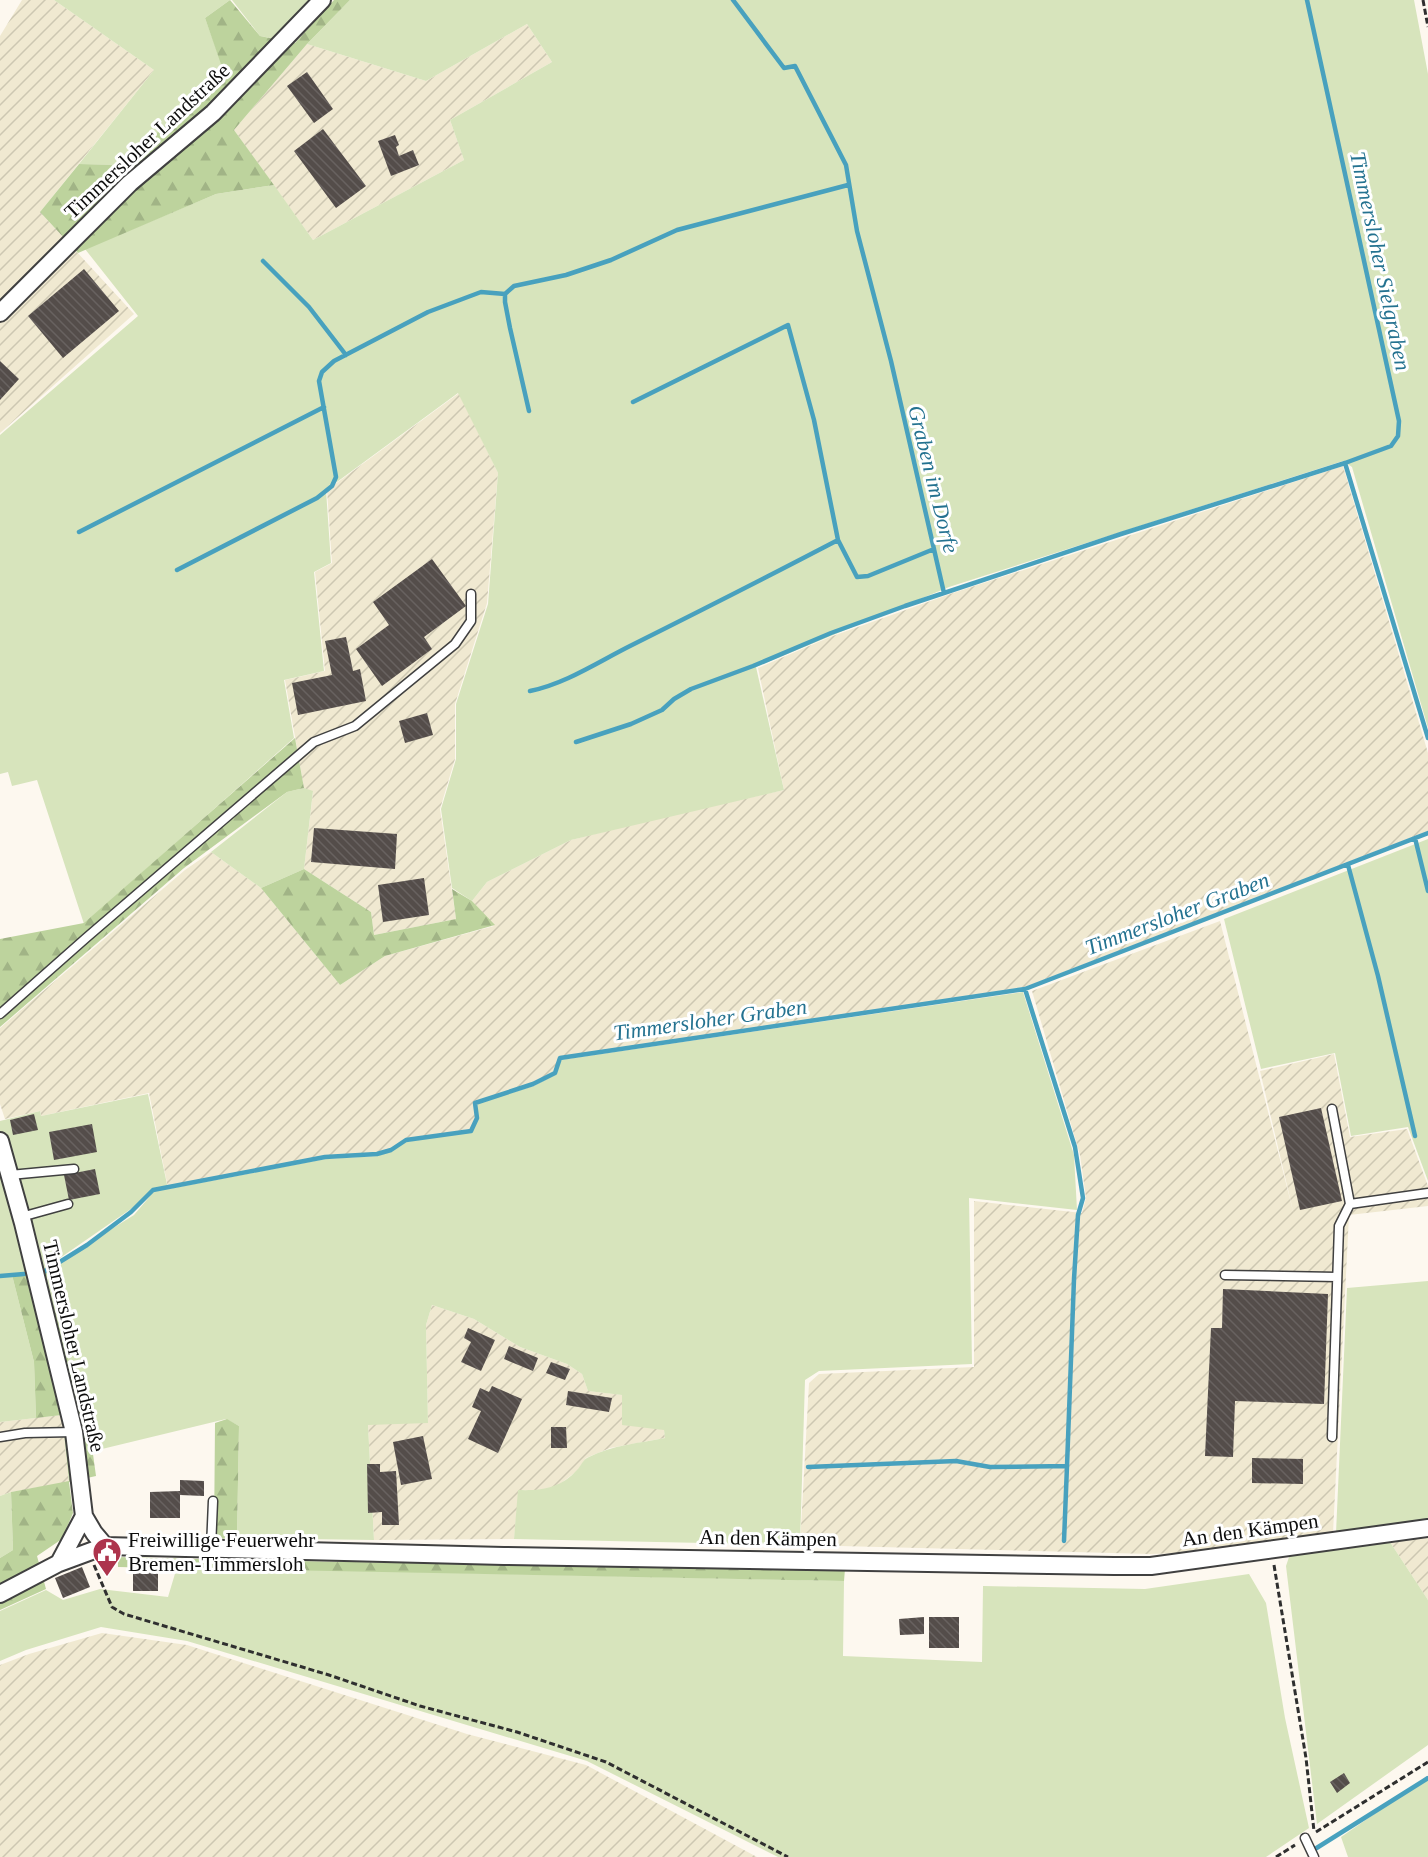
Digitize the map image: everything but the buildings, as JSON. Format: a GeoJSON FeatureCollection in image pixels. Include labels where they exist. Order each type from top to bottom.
{"type":"FeatureCollection","features":[{"type":"Feature","properties":{"kind":"street","name":"Timmersloher Landstraße"},"geometry":{"type":"LineString","coordinates":[[0,313],[130,183],[213,113],[322,0]]}},
{"type":"Feature","properties":{"kind":"street","name":"Timmersloher Landstraße"},"geometry":{"type":"LineString","coordinates":[[0,1141],[74,1432],[84,1516]]}},
{"type":"Feature","properties":{"kind":"street"},"geometry":{"type":"LineString","coordinates":[[84,1516],[105,1546]]}},
{"type":"Feature","properties":{"kind":"street"},"geometry":{"type":"LineString","coordinates":[[0,1594],[59,1563],[84,1516]]}},
{"type":"Feature","properties":{"kind":"street","name":"An den Kämpen"},"geometry":{"type":"LineString","coordinates":[[59,1563],[105,1546],[504,1556],[1151,1566],[1428,1528]]}},
{"type":"Feature","properties":{"kind":"lane"},"geometry":{"type":"LineString","coordinates":[[0,1014],[314,742],[355,726],[454,644],[471,621],[471,594]]}},
{"type":"Feature","properties":{"kind":"lane"},"geometry":{"type":"LineString","coordinates":[[1332,1109],[1350,1204],[1340,1226],[1332,1437]]}},
{"type":"Feature","properties":{"kind":"lane"},"geometry":{"type":"LineString","coordinates":[[9,1175],[74,1169]]}},
{"type":"Feature","properties":{"kind":"lane"},"geometry":{"type":"LineString","coordinates":[[1350,1204],[1428,1193]]}},
{"type":"Feature","properties":{"kind":"lane"},"geometry":{"type":"LineString","coordinates":[[21,1217],[68,1204]]}},
{"type":"Feature","properties":{"kind":"lane"},"geometry":{"type":"LineString","coordinates":[[1225,1275],[1337,1277]]}},
{"type":"Feature","properties":{"kind":"lane"},"geometry":{"type":"LineString","coordinates":[[0,1437],[25,1433],[74,1432]]}},
{"type":"Feature","properties":{"kind":"lane"},"geometry":{"type":"LineString","coordinates":[[212,1548],[213,1501]]}},
{"type":"Feature","properties":{"kind":"lane"},"geometry":{"type":"LineString","coordinates":[[1305,1838],[1314,1857]]}},
{"type":"Feature","properties":{"kind":"path"},"geometry":{"type":"LineString","coordinates":[[1423,0],[1428,27]]}},
{"type":"Feature","properties":{"kind":"path"},"geometry":{"type":"LineString","coordinates":[[1271,1549],[1306,1758],[1314,1833],[1428,1762]]}},
{"type":"Feature","properties":{"kind":"path"},"geometry":{"type":"LineString","coordinates":[[88,1552],[112,1607],[124,1614],[329,1675],[420,1706],[517,1732],[606,1762],[788,1857]]}},
{"type":"Feature","properties":{"kind":"path"},"geometry":{"type":"LineString","coordinates":[[1276,1857],[1305,1838]]}},
{"type":"Feature","properties":{"kind":"shaded area"},"geometry":{"type":"Polygon","coordinates":[[[22,0],[54,0],[154,70],[40,212],[134,314],[0,433],[0,36],[22,0]]]}},
{"type":"Feature","properties":{"kind":"shaded area"},"geometry":{"type":"Polygon","coordinates":[[[527,24],[552,62],[450,120],[464,160],[313,240],[234,130],[307,44],[426,81],[527,24]]]}},
{"type":"Feature","properties":{"kind":"shaded area"},"geometry":{"type":"Polygon","coordinates":[[[459,393],[498,473],[487,603],[455,704],[455,759],[440,809],[456,919],[374,935],[371,912],[304,869],[313,792],[304,788],[285,680],[325,671],[315,572],[332,563],[327,490],[459,393]]]}},
{"type":"Feature","properties":{"kind":"shaded area"},"geometry":{"type":"Polygon","coordinates":[[[1343,466],[1428,753],[1428,831],[1025,987],[559,1058],[553,1072],[533,1083],[474,1102],[475,1118],[470,1129],[406,1139],[391,1149],[377,1153],[325,1156],[168,1188],[149,1093],[41,1116],[40,1111],[5,1119],[0,1104],[0,1028],[185,870],[211,852],[261,888],[340,985],[385,956],[494,926],[472,901],[487,882],[571,840],[784,790],[758,668],[830,637],[953,593],[1343,466]]]}},
{"type":"Feature","properties":{"kind":"shaded area"},"geometry":{"type":"Polygon","coordinates":[[[1220,921],[1294,1215],[1260,1071],[1334,1054],[1350,1137],[1407,1129],[1428,1186],[1428,1206],[1349,1215],[1333,1533],[1184,1553],[800,1545],[809,1383],[819,1374],[974,1367],[974,1201],[1082,1213],[1086,1198],[1080,1155],[1032,991],[1220,921]]]}},
{"type":"Feature","properties":{"kind":"shaded area"},"geometry":{"type":"Polygon","coordinates":[[[432,1305],[474,1319],[520,1347],[567,1364],[582,1374],[588,1391],[623,1395],[664,1429],[665,1438],[610,1448],[586,1458],[577,1471],[556,1487],[532,1491],[519,1490],[514,1539],[374,1540],[368,1424],[428,1422],[426,1325],[432,1305]]]}},
{"type":"Feature","properties":{"kind":"shaded area"},"geometry":{"type":"Polygon","coordinates":[[[62,1415],[69,1482],[0,1496],[0,1422],[62,1415]]]}},
{"type":"Feature","properties":{"kind":"shaded area"},"geometry":{"type":"Polygon","coordinates":[[[1428,1533],[1428,1600],[1388,1539],[1428,1533]]]}},
{"type":"Feature","properties":{"kind":"shaded area"},"geometry":{"type":"Polygon","coordinates":[[[102,1633],[187,1645],[467,1734],[586,1765],[757,1857],[0,1857],[0,1665],[29,1654],[102,1633]]]}},
{"type":"Feature","properties":{"kind":"green space"},"geometry":{"type":"Polygon","coordinates":[[[54,0],[230,0],[205,18],[224,70],[123,165],[79,164],[154,70],[54,0]]]}},
{"type":"Feature","properties":{"kind":"green space"},"geometry":{"type":"Polygon","coordinates":[[[230,0],[260,36],[295,43],[334,0],[350,0],[307,44],[234,130],[274,185],[216,194],[78,253],[40,212],[79,164],[123,165],[223,70],[205,18],[230,0]]]}},
{"type":"Feature","properties":{"kind":"green space"},"geometry":{"type":"Polygon","coordinates":[[[232,0],[313,0],[276,39],[260,36],[232,0]]]}},
{"type":"Feature","properties":{"kind":"green space"},"geometry":{"type":"Polygon","coordinates":[[[350,0],[1414,0],[1428,74],[1428,728],[1352,467],[1343,461],[949,587],[756,667],[784,790],[571,840],[487,882],[472,901],[452,888],[441,809],[456,759],[456,704],[488,604],[498,473],[458,393],[326,490],[331,563],[314,572],[324,671],[284,680],[294,738],[84,924],[37,780],[12,786],[8,772],[0,774],[0,435],[138,316],[85,249],[216,194],[274,185],[313,240],[464,160],[450,120],[552,62],[527,24],[426,81],[307,44],[350,0]]]}},
{"type":"Feature","properties":{"kind":"green space"},"geometry":{"type":"Polygon","coordinates":[[[295,738],[304,788],[287,792],[184,868],[0,1027],[0,939],[84,923],[295,738]]]}},
{"type":"Feature","properties":{"kind":"green space"},"geometry":{"type":"Polygon","coordinates":[[[304,788],[313,791],[304,869],[261,888],[211,852],[287,792],[304,788]]]}},
{"type":"Feature","properties":{"kind":"green space"},"geometry":{"type":"Polygon","coordinates":[[[1428,839],[1428,1181],[1408,1127],[1351,1136],[1335,1053],[1261,1069],[1224,919],[1428,839]]]}},
{"type":"Feature","properties":{"kind":"green space"},"geometry":{"type":"Polygon","coordinates":[[[304,869],[371,912],[374,935],[456,919],[452,889],[472,901],[495,925],[385,956],[340,985],[261,888],[304,869]]]}},
{"type":"Feature","properties":{"kind":"green space"},"geometry":{"type":"Polygon","coordinates":[[[1023,992],[1074,1155],[1077,1210],[969,1198],[972,1364],[819,1371],[805,1380],[800,1545],[514,1539],[518,1490],[543,1489],[557,1485],[571,1476],[587,1458],[617,1447],[665,1438],[664,1430],[622,1425],[622,1395],[588,1391],[582,1374],[567,1364],[520,1347],[474,1319],[432,1305],[426,1325],[428,1423],[368,1425],[374,1540],[237,1538],[239,1426],[226,1419],[102,1449],[92,1447],[47,1280],[57,1263],[134,1215],[151,1195],[47,1267],[12,1275],[34,1362],[36,1418],[0,1422],[0,1121],[40,1111],[41,1116],[148,1094],[168,1189],[325,1159],[377,1156],[392,1151],[406,1142],[472,1131],[478,1118],[477,1103],[534,1086],[556,1074],[560,1060],[1023,992]]]}},
{"type":"Feature","properties":{"kind":"green space"},"geometry":{"type":"Polygon","coordinates":[[[47,1267],[47,1280],[92,1447],[96,1476],[69,1482],[73,1513],[62,1539],[37,1556],[46,1589],[0,1610],[0,1558],[13,1550],[11,1492],[69,1481],[62,1415],[36,1418],[34,1362],[12,1275],[47,1267]]]}},
{"type":"Feature","properties":{"kind":"green space"},"geometry":{"type":"Polygon","coordinates":[[[1428,1281],[1428,1519],[1336,1533],[1347,1288],[1428,1281]]]}},
{"type":"Feature","properties":{"kind":"green space"},"geometry":{"type":"Polygon","coordinates":[[[227,1419],[239,1426],[237,1538],[214,1539],[215,1423],[227,1419]]]}},
{"type":"Feature","properties":{"kind":"green space"},"geometry":{"type":"Polygon","coordinates":[[[11,1492],[13,1550],[0,1558],[0,1496],[11,1492]]]}},
{"type":"Feature","properties":{"kind":"green space"},"geometry":{"type":"Polygon","coordinates":[[[1388,1539],[1428,1600],[1428,1745],[1317,1824],[1286,1566],[1290,1554],[1388,1539]]]}},
{"type":"Feature","properties":{"kind":"green space"},"geometry":{"type":"Polygon","coordinates":[[[118,1557],[845,1569],[844,1581],[118,1567],[118,1557]]]}},
{"type":"Feature","properties":{"kind":"green space"},"geometry":{"type":"Polygon","coordinates":[[[177,1567],[844,1581],[843,1656],[982,1662],[983,1586],[1145,1589],[1249,1574],[1266,1603],[1285,1718],[1309,1828],[1266,1857],[778,1857],[587,1761],[187,1641],[101,1627],[26,1650],[0,1661],[0,1611],[46,1590],[63,1600],[100,1589],[168,1597],[177,1567]]]}},
{"type":"Feature","properties":{"kind":"green space"},"geometry":{"type":"Polygon","coordinates":[[[1428,1777],[1428,1857],[1348,1857],[1341,1837],[1428,1777]]]}},
{"type":"Feature","properties":{"kind":"waterway","name":"Graben im Dorfe"},"geometry":{"type":"LineString","coordinates":[[733,0],[784,68],[795,66],[846,165],[857,231],[891,361],[944,593]]}},
{"type":"Feature","properties":{"kind":"waterway","name":"Timmersloher Sielgraben"},"geometry":{"type":"LineString","coordinates":[[1307,0],[1399,421],[1398,436],[1391,446],[1345,463],[1428,738]]}},
{"type":"Feature","properties":{"kind":"waterway"},"geometry":{"type":"LineString","coordinates":[[177,570],[317,498],[332,486],[336,477],[319,381],[322,372],[334,361],[428,312],[481,292],[505,294],[514,286],[566,275],[611,260],[677,230],[848,185]]}},
{"type":"Feature","properties":{"kind":"waterway"},"geometry":{"type":"LineString","coordinates":[[263,261],[309,307],[346,355]]}},
{"type":"Feature","properties":{"kind":"waterway"},"geometry":{"type":"LineString","coordinates":[[505,294],[510,328],[529,411]]}},
{"type":"Feature","properties":{"kind":"waterway"},"geometry":{"type":"LineString","coordinates":[[633,402],[788,325],[814,420],[838,540]]}},
{"type":"Feature","properties":{"kind":"waterway"},"geometry":{"type":"LineString","coordinates":[[79,532],[324,407]]}},
{"type":"Feature","properties":{"kind":"waterway","name":"Graben im Dorfe"},"geometry":{"type":"LineString","coordinates":[[576,742],[631,724],[662,710],[674,699],[691,689],[905,606],[1345,463]]}},
{"type":"Feature","properties":{"kind":"waterway"},"geometry":{"type":"LineString","coordinates":[[530,691],[581,672],[838,540],[857,577],[868,576],[934,549]]}},
{"type":"Feature","properties":{"kind":"waterway","name":"Timmersloher Graben"},"geometry":{"type":"LineString","coordinates":[[42,1273],[87,1245],[131,1212],[153,1190],[325,1157],[377,1154],[391,1150],[406,1140],[471,1131],[477,1118],[475,1103],[533,1084],[555,1073],[560,1058],[1025,989],[1428,833]]}},
{"type":"Feature","properties":{"kind":"waterway"},"geometry":{"type":"LineString","coordinates":[[1415,838],[1428,891]]}},
{"type":"Feature","properties":{"kind":"waterway"},"geometry":{"type":"LineString","coordinates":[[1348,865],[1378,976],[1415,1136]]}},
{"type":"Feature","properties":{"kind":"waterway"},"geometry":{"type":"LineString","coordinates":[[808,1467],[956,1461],[990,1467],[1067,1466],[1074,1279],[1078,1215],[1083,1198],[1075,1147],[1025,989]]}},
{"type":"Feature","properties":{"kind":"waterway","name":"Timmersloher Graben"},"geometry":{"type":"LineString","coordinates":[[0,1276],[24,1274]]}},
{"type":"Feature","properties":{"kind":"waterway"},"geometry":{"type":"LineString","coordinates":[[1064,1541],[1067,1466]]}},
{"type":"Feature","properties":{"kind":"waterway"},"geometry":{"type":"LineString","coordinates":[[1315,1849],[1428,1778]]}},
{"type":"Feature","properties":{"kind":"place","name":"Freiwillige Feuerwehr Bremen-Timmersloh"},"geometry":{"type":"Point","coordinates":[107,1578]}}]}
